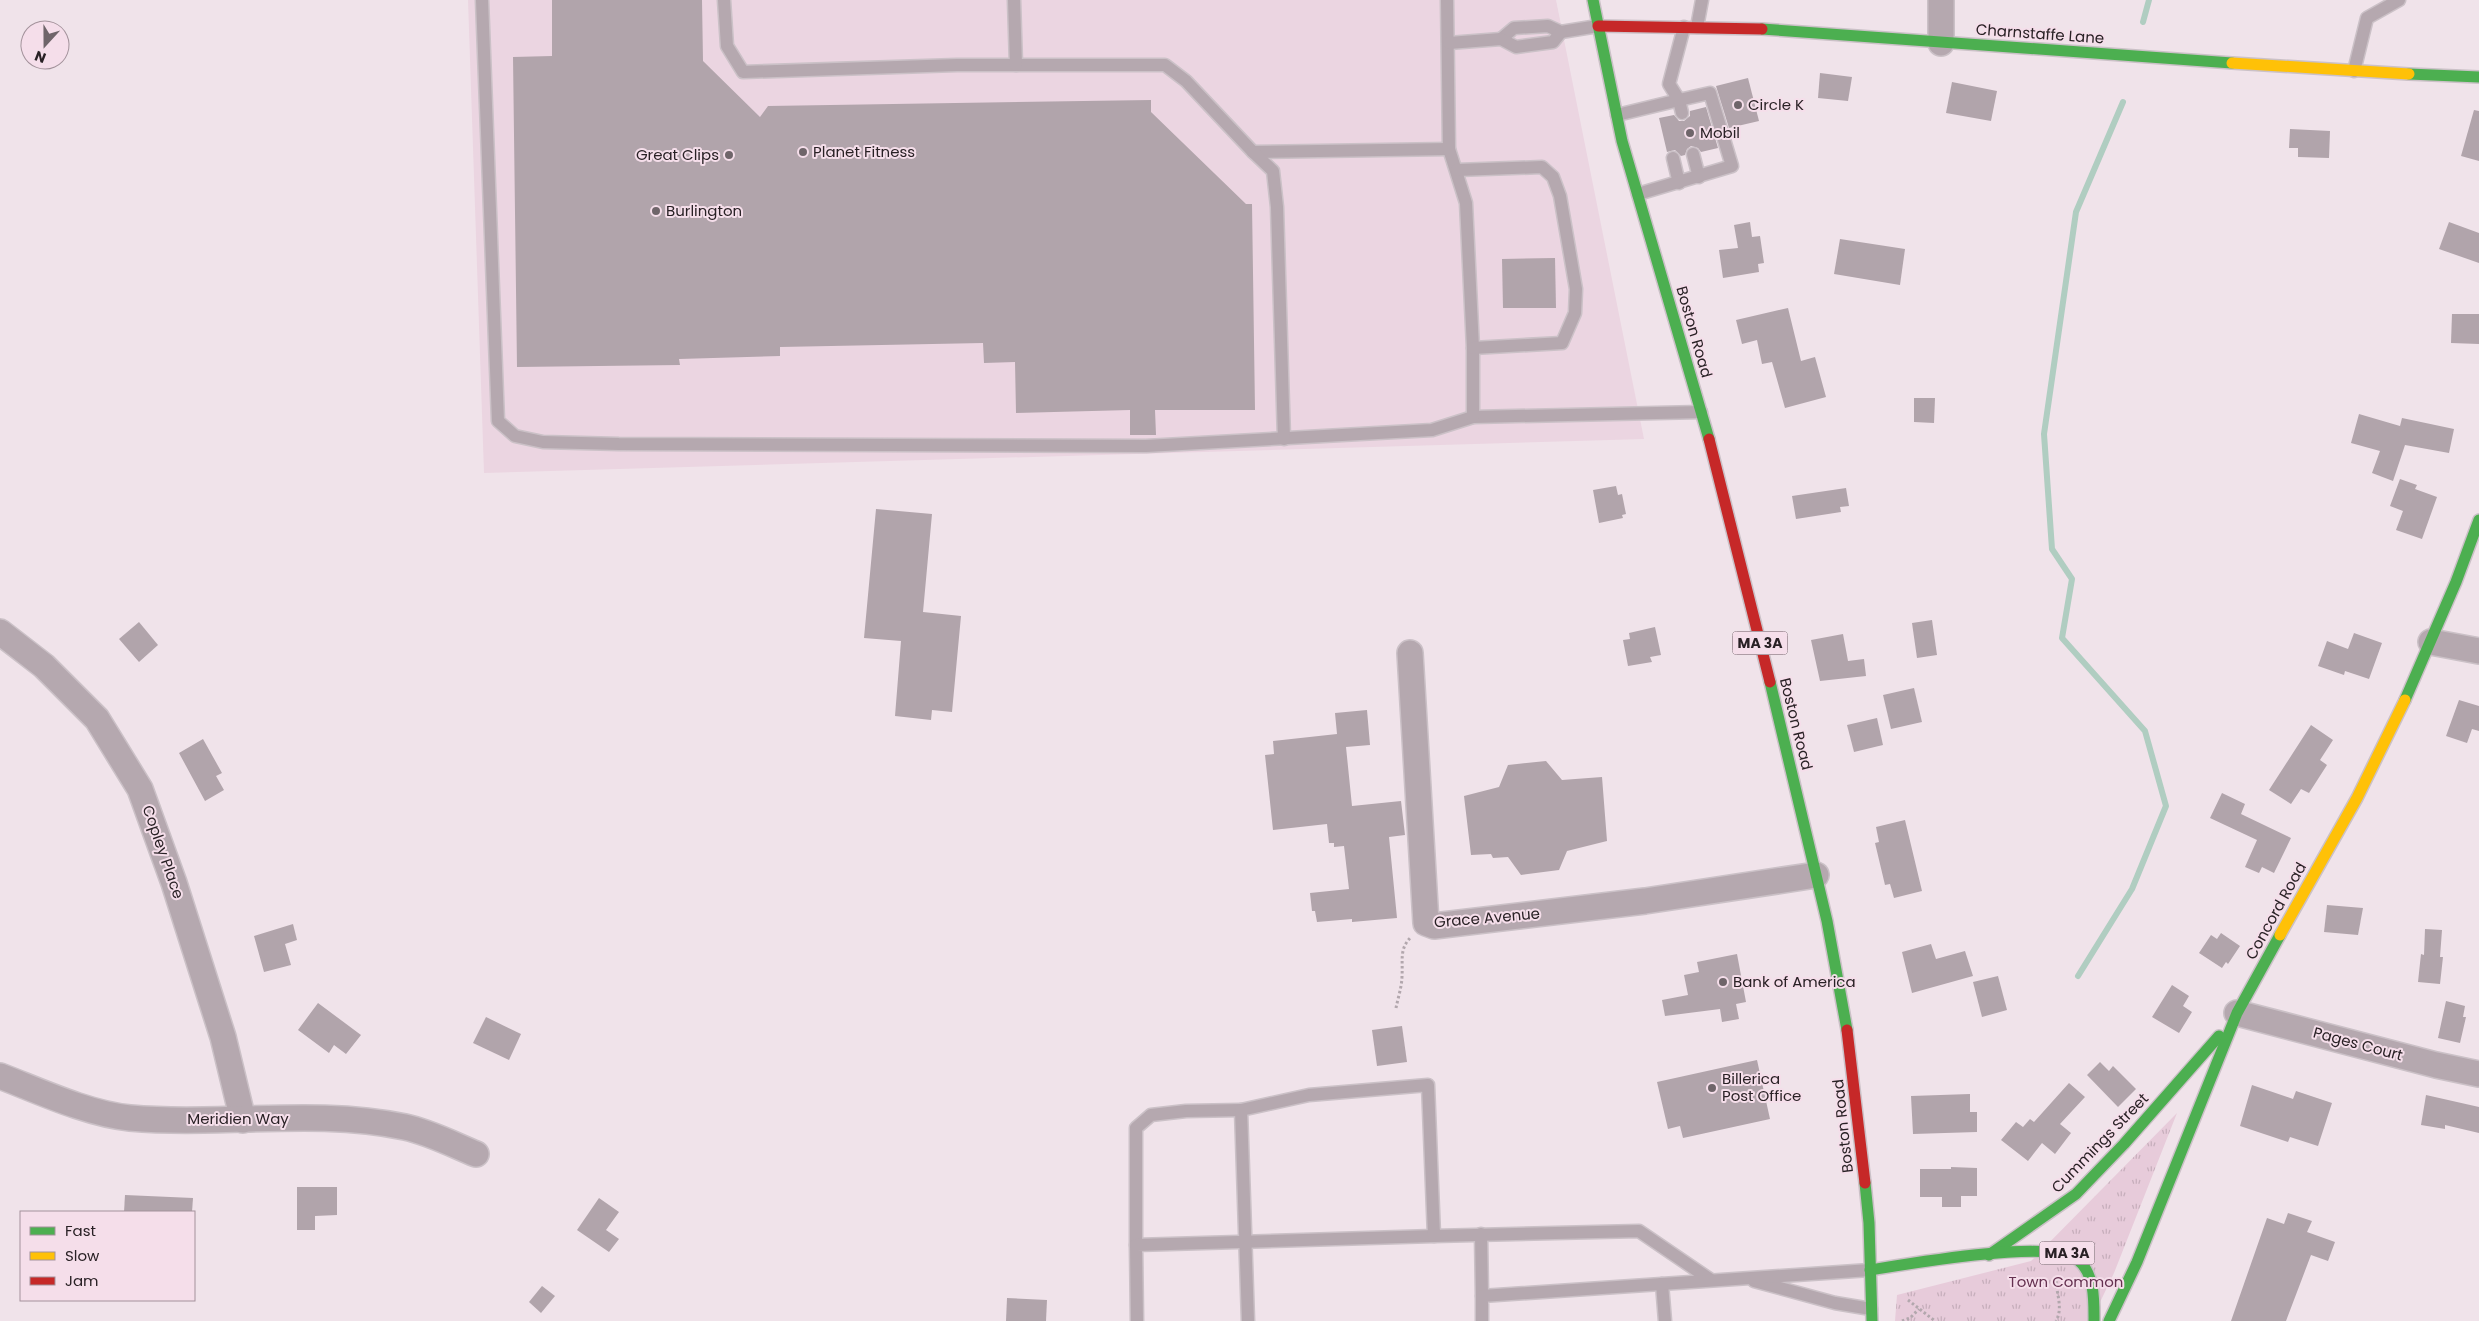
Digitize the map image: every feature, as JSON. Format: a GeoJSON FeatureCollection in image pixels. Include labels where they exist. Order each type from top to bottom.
{"type":"FeatureCollection","features":[{"type":"Feature","properties":{"kind":"main road","name":"Boston Road"},"geometry":{"type":"LineString","coordinates":[[1594,0],[1617,115],[1701,412],[1798,793],[1842,998],[1857,1102],[1869,1223],[1871,1315]]}},
{"type":"Feature","properties":{"kind":"main road","name":"Charnstaffe Lane"},"geometry":{"type":"LineString","coordinates":[[1598,26],[1697,26],[1775,29],[1941,43],[2354,71],[2479,77]]}},
{"type":"Feature","properties":{"kind":"main road","name":"Concord Road"},"geometry":{"type":"LineString","coordinates":[[2109,1321],[2137,1262],[2237,1013],[2366,781],[2399,714],[2431,642],[2479,520]]}},
{"type":"Feature","properties":{"kind":"main road","name":"Cummings Street"},"geometry":{"type":"LineString","coordinates":[[1870,1270],[1989,1255],[2076,1194],[2130,1137],[2237,1013]]}},
{"type":"Feature","properties":{"kind":"main road","name":"MA 3A"},"geometry":{"type":"LineString","coordinates":[[1989,1255],[2061,1250],[2073,1255],[2084,1266],[2090,1279],[2094,1296],[2094,1321]]}},
{"type":"Feature","properties":{"kind":"street"},"geometry":{"type":"LineString","coordinates":[[1941,0],[1941,43]]}},
{"type":"Feature","properties":{"kind":"street","name":"Copley Place"},"geometry":{"type":"LineString","coordinates":[[0,632],[44,666],[97,719],[140,789],[174,882],[223,1037],[243,1120]]}},
{"type":"Feature","properties":{"kind":"street"},"geometry":{"type":"LineString","coordinates":[[2431,642],[2479,651]]}},
{"type":"Feature","properties":{"kind":"street","name":"Grace Avenue"},"geometry":{"type":"LineString","coordinates":[[1410,653],[1426,923],[1434,926],[1645,901],[1816,875]]}},
{"type":"Feature","properties":{"kind":"street","name":"Pages Court"},"geometry":{"type":"LineString","coordinates":[[2237,1013],[2436,1065],[2479,1074]]}},
{"type":"Feature","properties":{"kind":"street","name":"Meridien Way"},"geometry":{"type":"LineString","coordinates":[[0,1076],[44,1094],[128,1118],[243,1120],[341,1118],[407,1127],[476,1154]]}},
{"type":"Feature","properties":{"kind":"lane"},"geometry":{"type":"LineString","coordinates":[[482,0],[498,420],[515,436],[543,442],[719,445],[1146,446],[1432,430],[1473,417],[1701,412]]}},
{"type":"Feature","properties":{"kind":"lane"},"geometry":{"type":"LineString","coordinates":[[724,0],[727,46],[743,72],[1016,65],[1166,64],[1186,81],[1273,171],[1277,206],[1284,439]]}},
{"type":"Feature","properties":{"kind":"lane"},"geometry":{"type":"LineString","coordinates":[[1014,0],[1016,65]]}},
{"type":"Feature","properties":{"kind":"lane"},"geometry":{"type":"LineString","coordinates":[[1447,0],[1449,149],[1466,203],[1473,348],[1473,417]]}},
{"type":"Feature","properties":{"kind":"lane"},"geometry":{"type":"LineString","coordinates":[[1697,26],[1702,0]]}},
{"type":"Feature","properties":{"kind":"lane"},"geometry":{"type":"LineString","coordinates":[[2354,71],[2366,18],[2398,0]]}},
{"type":"Feature","properties":{"kind":"lane"},"geometry":{"type":"LineString","coordinates":[[1501,39],[1514,28],[1548,26],[1561,32],[1598,26]]}},
{"type":"Feature","properties":{"kind":"lane"},"geometry":{"type":"LineString","coordinates":[[1682,113],[1678,100],[1669,84],[1684,26]]}},
{"type":"Feature","properties":{"kind":"lane"},"geometry":{"type":"LineString","coordinates":[[1449,43],[1501,39],[1516,47],[1553,42],[1561,32]]}},
{"type":"Feature","properties":{"kind":"lane"},"geometry":{"type":"LineString","coordinates":[[1617,115],[1710,92],[1732,166],[1638,194]]}},
{"type":"Feature","properties":{"kind":"lane"},"geometry":{"type":"LineString","coordinates":[[1660,104],[1664,117]]}},
{"type":"Feature","properties":{"kind":"lane"},"geometry":{"type":"LineString","coordinates":[[1253,152],[1449,149]]}},
{"type":"Feature","properties":{"kind":"lane"},"geometry":{"type":"LineString","coordinates":[[1693,154],[1699,177]]}},
{"type":"Feature","properties":{"kind":"lane"},"geometry":{"type":"LineString","coordinates":[[1673,158],[1679,183]]}},
{"type":"Feature","properties":{"kind":"lane"},"geometry":{"type":"LineString","coordinates":[[1457,170],[1542,167],[1552,177],[1560,196],[1576,290],[1575,313],[1562,344],[1473,348]]}},
{"type":"Feature","properties":{"kind":"lane"},"geometry":{"type":"LineString","coordinates":[[1137,1321],[1136,1128],[1151,1114],[1241,1110],[1309,1095],[1428,1085],[1434,1236]]}},
{"type":"Feature","properties":{"kind":"lane"},"geometry":{"type":"LineString","coordinates":[[1241,1110],[1248,1321]]}},
{"type":"Feature","properties":{"kind":"lane"},"geometry":{"type":"LineString","coordinates":[[1136,1245],[1639,1231],[1711,1280]]}},
{"type":"Feature","properties":{"kind":"lane"},"geometry":{"type":"LineString","coordinates":[[1481,1234],[1482,1321]]}},
{"type":"Feature","properties":{"kind":"lane"},"geometry":{"type":"LineString","coordinates":[[1482,1296],[1870,1270]]}},
{"type":"Feature","properties":{"kind":"lane"},"geometry":{"type":"LineString","coordinates":[[1744,1278],[1871,1315]]}},
{"type":"Feature","properties":{"kind":"lane"},"geometry":{"type":"LineString","coordinates":[[1662,1284],[1665,1321]]}},
{"type":"Feature","properties":{"kind":"path"},"geometry":{"type":"LineString","coordinates":[[1396,1008],[1402,975],[1401,956],[1404,944],[1426,923]]}},
{"type":"Feature","properties":{"kind":"path"},"geometry":{"type":"LineString","coordinates":[[2056,1275],[2055,1288],[2060,1310],[2056,1321]]}},
{"type":"Feature","properties":{"kind":"path"},"geometry":{"type":"LineString","coordinates":[[1908,1300],[1935,1321]]}},
{"type":"Feature","properties":{"kind":"path"},"geometry":{"type":"LineString","coordinates":[[1902,1321],[1910,1318],[1919,1309]]}},
{"type":"Feature","properties":{"kind":"shaded area"},"geometry":{"type":"Polygon","coordinates":[[[468,0],[1556,0],[1644,439],[484,473],[468,0]]]}},
{"type":"Feature","properties":{"kind":"green space","name":"Town Common"},"geometry":{"type":"Polygon","coordinates":[[[2177,1113],[2114,1273],[2091,1321],[1895,1321],[1897,1295],[2031,1261],[2177,1113]]]}},
{"type":"Feature","properties":{"kind":"building"},"geometry":{"type":"Polygon","coordinates":[[[552,0],[702,0],[703,61],[760,117],[768,106],[1151,100],[1151,112],[1246,204],[1252,204],[1255,410],[1155,410],[1156,435],[1130,435],[1130,410],[1016,413],[1015,362],[984,363],[983,343],[780,347],[780,356],[679,359],[680,365],[517,367],[513,57],[552,56],[552,0]]]}},
{"type":"Feature","properties":{"kind":"building"},"geometry":{"type":"Polygon","coordinates":[[[1820,73],[1852,77],[1848,101],[1818,98],[1820,73]]]}},
{"type":"Feature","properties":{"kind":"building","name":"Circle K"},"geometry":{"type":"Polygon","coordinates":[[[1748,78],[1759,121],[1729,128],[1716,86],[1748,78]]]}},
{"type":"Feature","properties":{"kind":"building"},"geometry":{"type":"Polygon","coordinates":[[[1952,82],[1997,91],[1991,121],[1946,113],[1952,82]]]}},
{"type":"Feature","properties":{"kind":"building","name":"Mobil"},"geometry":{"type":"Polygon","coordinates":[[[1706,107],[1718,148],[1701,152],[1698,148],[1691,146],[1687,149],[1685,155],[1681,156],[1675,150],[1667,152],[1659,118],[1674,115],[1679,121],[1684,121],[1690,116],[1690,111],[1706,107]]]}},
{"type":"Feature","properties":{"kind":"building"},"geometry":{"type":"Polygon","coordinates":[[[2474,110],[2479,111],[2479,161],[2461,156],[2474,110]]]}},
{"type":"Feature","properties":{"kind":"building"},"geometry":{"type":"Polygon","coordinates":[[[2290,129],[2330,131],[2329,158],[2298,157],[2298,148],[2289,148],[2290,129]]]}},
{"type":"Feature","properties":{"kind":"building"},"geometry":{"type":"Polygon","coordinates":[[[1750,222],[1752,237],[1760,236],[1764,263],[1758,264],[1759,272],[1723,278],[1719,250],[1738,248],[1734,225],[1750,222]]]}},
{"type":"Feature","properties":{"kind":"building"},"geometry":{"type":"Polygon","coordinates":[[[2449,222],[2479,233],[2479,263],[2439,249],[2449,222]]]}},
{"type":"Feature","properties":{"kind":"building"},"geometry":{"type":"Polygon","coordinates":[[[1840,239],[1905,249],[1900,285],[1834,274],[1840,239]]]}},
{"type":"Feature","properties":{"kind":"building"},"geometry":{"type":"Polygon","coordinates":[[[1555,258],[1556,308],[1503,308],[1502,259],[1555,258]]]}},
{"type":"Feature","properties":{"kind":"building"},"geometry":{"type":"Polygon","coordinates":[[[1788,308],[1801,361],[1815,357],[1826,397],[1785,408],[1772,362],[1762,364],[1757,340],[1742,344],[1736,320],[1788,308]]]}},
{"type":"Feature","properties":{"kind":"building"},"geometry":{"type":"Polygon","coordinates":[[[2452,314],[2479,314],[2479,344],[2451,343],[2452,314]]]}},
{"type":"Feature","properties":{"kind":"building"},"geometry":{"type":"Polygon","coordinates":[[[1914,398],[1935,398],[1934,423],[1914,422],[1914,398]]]}},
{"type":"Feature","properties":{"kind":"building"},"geometry":{"type":"Polygon","coordinates":[[[2359,414],[2400,426],[2402,418],[2454,429],[2449,453],[2405,445],[2393,481],[2372,473],[2380,451],[2351,443],[2359,414]]]}},
{"type":"Feature","properties":{"kind":"building"},"geometry":{"type":"Polygon","coordinates":[[[2400,479],[2417,485],[2415,489],[2437,497],[2422,539],[2396,530],[2403,511],[2390,506],[2400,479]]]}},
{"type":"Feature","properties":{"kind":"building"},"geometry":{"type":"Polygon","coordinates":[[[1616,486],[1618,495],[1622,494],[1626,514],[1622,515],[1623,518],[1599,523],[1593,490],[1616,486]]]}},
{"type":"Feature","properties":{"kind":"building"},"geometry":{"type":"Polygon","coordinates":[[[1846,488],[1849,506],[1840,507],[1841,512],[1796,519],[1792,496],[1846,488]]]}},
{"type":"Feature","properties":{"kind":"building"},"geometry":{"type":"Polygon","coordinates":[[[876,509],[932,514],[923,612],[961,616],[952,712],[932,710],[931,720],[895,716],[901,641],[864,638],[876,509]]]}},
{"type":"Feature","properties":{"kind":"building"},"geometry":{"type":"Polygon","coordinates":[[[1932,620],[1937,655],[1917,658],[1912,623],[1932,620]]]}},
{"type":"Feature","properties":{"kind":"building"},"geometry":{"type":"Polygon","coordinates":[[[139,622],[158,645],[139,662],[119,639],[139,622]]]}},
{"type":"Feature","properties":{"kind":"building"},"geometry":{"type":"Polygon","coordinates":[[[1655,627],[1661,655],[1650,657],[1652,662],[1628,666],[1623,640],[1630,639],[1629,633],[1655,627]]]}},
{"type":"Feature","properties":{"kind":"building"},"geometry":{"type":"Polygon","coordinates":[[[2354,633],[2382,643],[2369,679],[2345,671],[2344,675],[2318,666],[2327,641],[2348,649],[2354,633]]]}},
{"type":"Feature","properties":{"kind":"building"},"geometry":{"type":"Polygon","coordinates":[[[1843,634],[1848,661],[1864,659],[1866,676],[1820,681],[1811,640],[1843,634]]]}},
{"type":"Feature","properties":{"kind":"building"},"geometry":{"type":"Polygon","coordinates":[[[1914,688],[1922,722],[1891,729],[1883,695],[1914,688]]]}},
{"type":"Feature","properties":{"kind":"building"},"geometry":{"type":"Polygon","coordinates":[[[2459,700],[2479,706],[2479,731],[2472,729],[2467,743],[2446,736],[2459,700]]]}},
{"type":"Feature","properties":{"kind":"building"},"geometry":{"type":"Polygon","coordinates":[[[1367,710],[1370,745],[1346,747],[1352,806],[1401,801],[1405,835],[1389,837],[1397,918],[1352,922],[1352,919],[1317,922],[1315,911],[1312,911],[1310,893],[1349,889],[1344,846],[1334,847],[1334,843],[1329,843],[1327,824],[1273,830],[1265,755],[1274,754],[1273,741],[1337,734],[1335,713],[1367,710]]]}},
{"type":"Feature","properties":{"kind":"building"},"geometry":{"type":"Polygon","coordinates":[[[1877,718],[1883,745],[1854,752],[1847,725],[1877,718]]]}},
{"type":"Feature","properties":{"kind":"building"},"geometry":{"type":"Polygon","coordinates":[[[2311,725],[2333,740],[2320,760],[2327,765],[2309,793],[2301,789],[2291,804],[2269,790],[2311,725]]]}},
{"type":"Feature","properties":{"kind":"building"},"geometry":{"type":"Polygon","coordinates":[[[203,739],[222,773],[216,776],[224,790],[205,801],[179,753],[203,739]]]}},
{"type":"Feature","properties":{"kind":"building"},"geometry":{"type":"Polygon","coordinates":[[[1546,761],[1562,780],[1602,777],[1607,841],[1567,851],[1559,870],[1521,875],[1508,857],[1493,858],[1491,854],[1471,855],[1464,796],[1499,787],[1508,765],[1546,761]]]}},
{"type":"Feature","properties":{"kind":"building"},"geometry":{"type":"Polygon","coordinates":[[[2222,793],[2245,804],[2241,814],[2291,838],[2274,873],[2262,867],[2259,873],[2245,867],[2257,840],[2210,818],[2222,793]]]}},
{"type":"Feature","properties":{"kind":"building"},"geometry":{"type":"Polygon","coordinates":[[[1905,820],[1922,891],[1894,898],[1890,884],[1885,885],[1875,843],[1879,842],[1876,827],[1905,820]]]}},
{"type":"Feature","properties":{"kind":"building"},"geometry":{"type":"Polygon","coordinates":[[[2327,905],[2363,908],[2358,935],[2324,932],[2327,905]]]}},
{"type":"Feature","properties":{"kind":"building"},"geometry":{"type":"Polygon","coordinates":[[[293,924],[297,940],[285,944],[291,965],[264,972],[254,936],[293,924]]]}},
{"type":"Feature","properties":{"kind":"building"},"geometry":{"type":"Polygon","coordinates":[[[2425,929],[2442,930],[2440,957],[2443,957],[2440,984],[2418,982],[2421,954],[2424,955],[2425,929]]]}},
{"type":"Feature","properties":{"kind":"building"},"geometry":{"type":"Polygon","coordinates":[[[2221,933],[2240,946],[2228,964],[2226,962],[2222,968],[2199,953],[2211,935],[2217,939],[2221,933]]]}},
{"type":"Feature","properties":{"kind":"building"},"geometry":{"type":"Polygon","coordinates":[[[1931,944],[1936,959],[1965,951],[1973,976],[1912,993],[1902,952],[1931,944]]]}},
{"type":"Feature","properties":{"kind":"building"},"geometry":{"type":"Polygon","coordinates":[[[1737,954],[1746,1002],[1736,1004],[1739,1019],[1722,1022],[1720,1009],[1665,1016],[1662,1000],[1688,995],[1684,975],[1699,972],[1697,962],[1737,954]]]}},
{"type":"Feature","properties":{"kind":"building"},"geometry":{"type":"Polygon","coordinates":[[[1998,976],[2007,1010],[1982,1017],[1973,982],[1998,976]]]}},
{"type":"Feature","properties":{"kind":"building"},"geometry":{"type":"Polygon","coordinates":[[[2172,985],[2189,996],[2183,1006],[2192,1012],[2179,1033],[2152,1017],[2172,985]]]}},
{"type":"Feature","properties":{"kind":"building"},"geometry":{"type":"Polygon","coordinates":[[[2446,1001],[2465,1006],[2463,1017],[2466,1017],[2460,1043],[2438,1038],[2446,1001]]]}},
{"type":"Feature","properties":{"kind":"building"},"geometry":{"type":"Polygon","coordinates":[[[318,1003],[361,1035],[346,1054],[334,1045],[329,1053],[298,1030],[318,1003]]]}},
{"type":"Feature","properties":{"kind":"building"},"geometry":{"type":"Polygon","coordinates":[[[486,1017],[521,1034],[509,1060],[473,1043],[486,1017]]]}},
{"type":"Feature","properties":{"kind":"building"},"geometry":{"type":"Polygon","coordinates":[[[1402,1026],[1407,1062],[1377,1066],[1372,1030],[1402,1026]]]}},
{"type":"Feature","properties":{"kind":"building"},"geometry":{"type":"Polygon","coordinates":[[[1757,1060],[1770,1119],[1683,1138],[1680,1126],[1668,1129],[1657,1082],[1757,1060]]]}},
{"type":"Feature","properties":{"kind":"building"},"geometry":{"type":"Polygon","coordinates":[[[2100,1062],[2109,1071],[2113,1066],[2136,1089],[2118,1107],[2087,1075],[2100,1062]]]}},
{"type":"Feature","properties":{"kind":"building"},"geometry":{"type":"Polygon","coordinates":[[[2069,1083],[2085,1097],[2060,1124],[2071,1133],[2055,1154],[2042,1143],[2028,1161],[2001,1140],[2016,1122],[2023,1127],[2030,1119],[2034,1122],[2069,1083]]]}},
{"type":"Feature","properties":{"kind":"building"},"geometry":{"type":"Polygon","coordinates":[[[2252,1085],[2293,1099],[2296,1091],[2332,1103],[2318,1146],[2290,1137],[2288,1142],[2240,1126],[2252,1085]]]}},
{"type":"Feature","properties":{"kind":"building"},"geometry":{"type":"Polygon","coordinates":[[[1970,1094],[1970,1112],[1977,1112],[1977,1132],[1913,1134],[1911,1096],[1970,1094]]]}},
{"type":"Feature","properties":{"kind":"building"},"geometry":{"type":"Polygon","coordinates":[[[2426,1095],[2479,1107],[2479,1133],[2445,1125],[2445,1129],[2421,1125],[2426,1095]]]}},
{"type":"Feature","properties":{"kind":"building"},"geometry":{"type":"Polygon","coordinates":[[[1951,1167],[1977,1168],[1977,1196],[1961,1196],[1961,1207],[1942,1207],[1942,1197],[1920,1197],[1920,1169],[1951,1169],[1951,1167]]]}},
{"type":"Feature","properties":{"kind":"building"},"geometry":{"type":"Polygon","coordinates":[[[297,1187],[337,1187],[337,1215],[315,1216],[315,1230],[297,1230],[297,1187]]]}},
{"type":"Feature","properties":{"kind":"building"},"geometry":{"type":"Polygon","coordinates":[[[125,1195],[193,1198],[192,1211],[124,1211],[125,1195]]]}},
{"type":"Feature","properties":{"kind":"building"},"geometry":{"type":"Polygon","coordinates":[[[599,1198],[619,1212],[606,1230],[619,1239],[609,1252],[577,1230],[599,1198]]]}},
{"type":"Feature","properties":{"kind":"building"},"geometry":{"type":"Polygon","coordinates":[[[2288,1213],[2312,1221],[2307,1232],[2335,1242],[2328,1261],[2311,1255],[2286,1321],[2231,1321],[2267,1218],[2284,1224],[2288,1213]]]}},
{"type":"Feature","properties":{"kind":"building"},"geometry":{"type":"Polygon","coordinates":[[[542,1286],[555,1296],[541,1313],[529,1302],[542,1286]]]}},
{"type":"Feature","properties":{"kind":"building"},"geometry":{"type":"Polygon","coordinates":[[[1007,1298],[1047,1300],[1046,1321],[1006,1321],[1007,1298]]]}},
{"type":"Feature","properties":{"kind":"waterway"},"geometry":{"type":"LineString","coordinates":[[2143,22],[2149,0]]}},
{"type":"Feature","properties":{"kind":"waterway"},"geometry":{"type":"LineString","coordinates":[[2078,976],[2132,889],[2166,806],[2145,731],[2062,638],[2072,579],[2052,549],[2044,434],[2076,212],[2123,102]]}},
{"type":"Feature","properties":{"kind":"traffic: fast"},"geometry":{"type":"LineString","coordinates":[[1593,0],[1622,141],[1709,439]]}},
{"type":"Feature","properties":{"kind":"traffic: fast"},"geometry":{"type":"LineString","coordinates":[[1762,29],[2232,63]]}},
{"type":"Feature","properties":{"kind":"traffic: fast"},"geometry":{"type":"LineString","coordinates":[[2409,74],[2479,77]]}},
{"type":"Feature","properties":{"kind":"traffic: fast"},"geometry":{"type":"LineString","coordinates":[[2405,700],[2456,582],[2479,520]]}},
{"type":"Feature","properties":{"kind":"traffic: fast"},"geometry":{"type":"LineString","coordinates":[[1770,682],[1827,921],[1847,1030]]}},
{"type":"Feature","properties":{"kind":"traffic: fast"},"geometry":{"type":"LineString","coordinates":[[2109,1321],[2137,1262],[2237,1013],[2280,935]]}},
{"type":"Feature","properties":{"kind":"traffic: fast"},"geometry":{"type":"LineString","coordinates":[[1989,1255],[2076,1194],[2124,1144],[2219,1036]]}},
{"type":"Feature","properties":{"kind":"traffic: fast"},"geometry":{"type":"LineString","coordinates":[[1865,1183],[1869,1223],[1872,1321]]}},
{"type":"Feature","properties":{"kind":"traffic: fast"},"geometry":{"type":"LineString","coordinates":[[1870,1270],[1978,1254],[2040,1251],[2063,1254],[2078,1260],[2088,1273],[2091,1280],[2094,1321]]}},
{"type":"Feature","properties":{"kind":"traffic: slow"},"geometry":{"type":"LineString","coordinates":[[2232,63],[2409,74]]}},
{"type":"Feature","properties":{"kind":"traffic: slow"},"geometry":{"type":"LineString","coordinates":[[2280,935],[2357,798],[2405,700]]}},
{"type":"Feature","properties":{"kind":"traffic: jam"},"geometry":{"type":"LineString","coordinates":[[1598,26],[1762,29]]}},
{"type":"Feature","properties":{"kind":"traffic: jam"},"geometry":{"type":"LineString","coordinates":[[1709,439],[1770,682]]}},
{"type":"Feature","properties":{"kind":"traffic: jam"},"geometry":{"type":"LineString","coordinates":[[1847,1030],[1865,1183]]}},
{"type":"Feature","properties":{"kind":"place","name":"Circle K"},"geometry":{"type":"Point","coordinates":[1738,105]}},
{"type":"Feature","properties":{"kind":"place","name":"Mobil"},"geometry":{"type":"Point","coordinates":[1690,133]}},
{"type":"Feature","properties":{"kind":"place","name":"Planet Fitness"},"geometry":{"type":"Point","coordinates":[803,152]}},
{"type":"Feature","properties":{"kind":"place","name":"Great Clips"},"geometry":{"type":"Point","coordinates":[729,155]}},
{"type":"Feature","properties":{"kind":"place","name":"Burlington"},"geometry":{"type":"Point","coordinates":[656,211]}},
{"type":"Feature","properties":{"kind":"place","name":"Bank of America"},"geometry":{"type":"Point","coordinates":[1723,982]}},
{"type":"Feature","properties":{"kind":"place","name":"Billerica Post Office"},"geometry":{"type":"Point","coordinates":[1712,1088]}}]}
